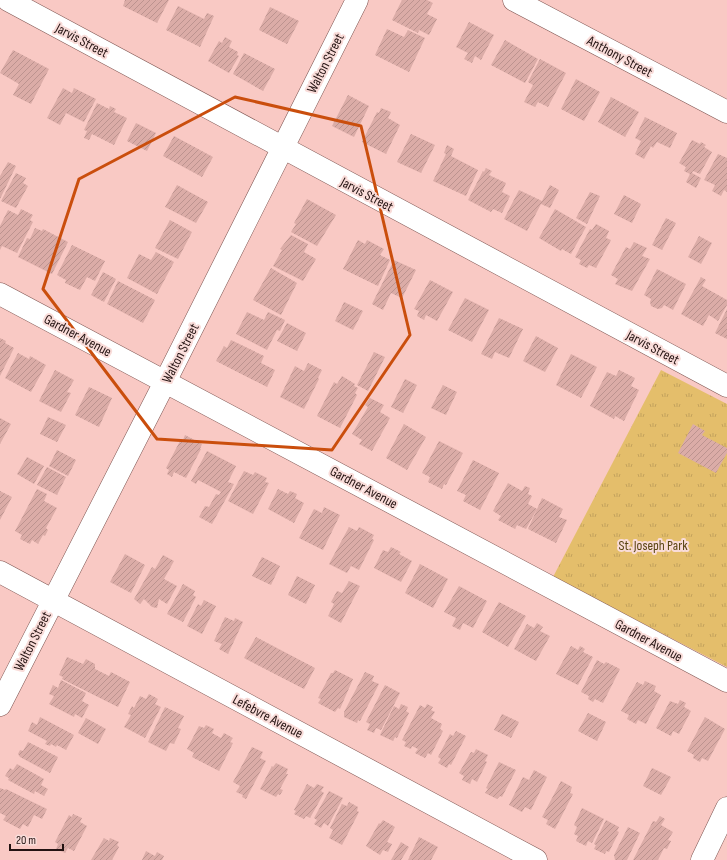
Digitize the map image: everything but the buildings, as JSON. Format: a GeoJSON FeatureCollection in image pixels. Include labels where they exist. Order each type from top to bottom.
{"type":"FeatureCollection","features":[{"type":"Feature","properties":{"kind":"street","name":"Jarvis Street"},"geometry":{"type":"LineString","coordinates":[[8,0],[727,386]]}},
{"type":"Feature","properties":{"kind":"street","name":"Walton Street"},"geometry":{"type":"LineString","coordinates":[[0,705],[165,382],[357,0]]}},
{"type":"Feature","properties":{"kind":"street","name":"Anthony Street"},"geometry":{"type":"LineString","coordinates":[[514,0],[727,112]]}},
{"type":"Feature","properties":{"kind":"street","name":"Gardner Avenue"},"geometry":{"type":"LineString","coordinates":[[0,294],[727,681]]}},
{"type":"Feature","properties":{"kind":"street","name":"Lefebvre Avenue"},"geometry":{"type":"LineString","coordinates":[[0,572],[536,860]]}},
{"type":"Feature","properties":{"kind":"street"},"geometry":{"type":"LineString","coordinates":[[702,860],[727,808]]}},
{"type":"Feature","properties":{"kind":"highlighted area"},"geometry":{"type":"Polygon","coordinates":[[[235,97],[361,126],[410,335],[332,450],[157,439],[43,289],[79,179],[235,97]]]}},
{"type":"Feature","properties":{"kind":"green space","name":"St. Joseph Park"},"geometry":{"type":"Polygon","coordinates":[[[661,370],[727,404],[727,667],[553,577],[661,370]]]}}]}
